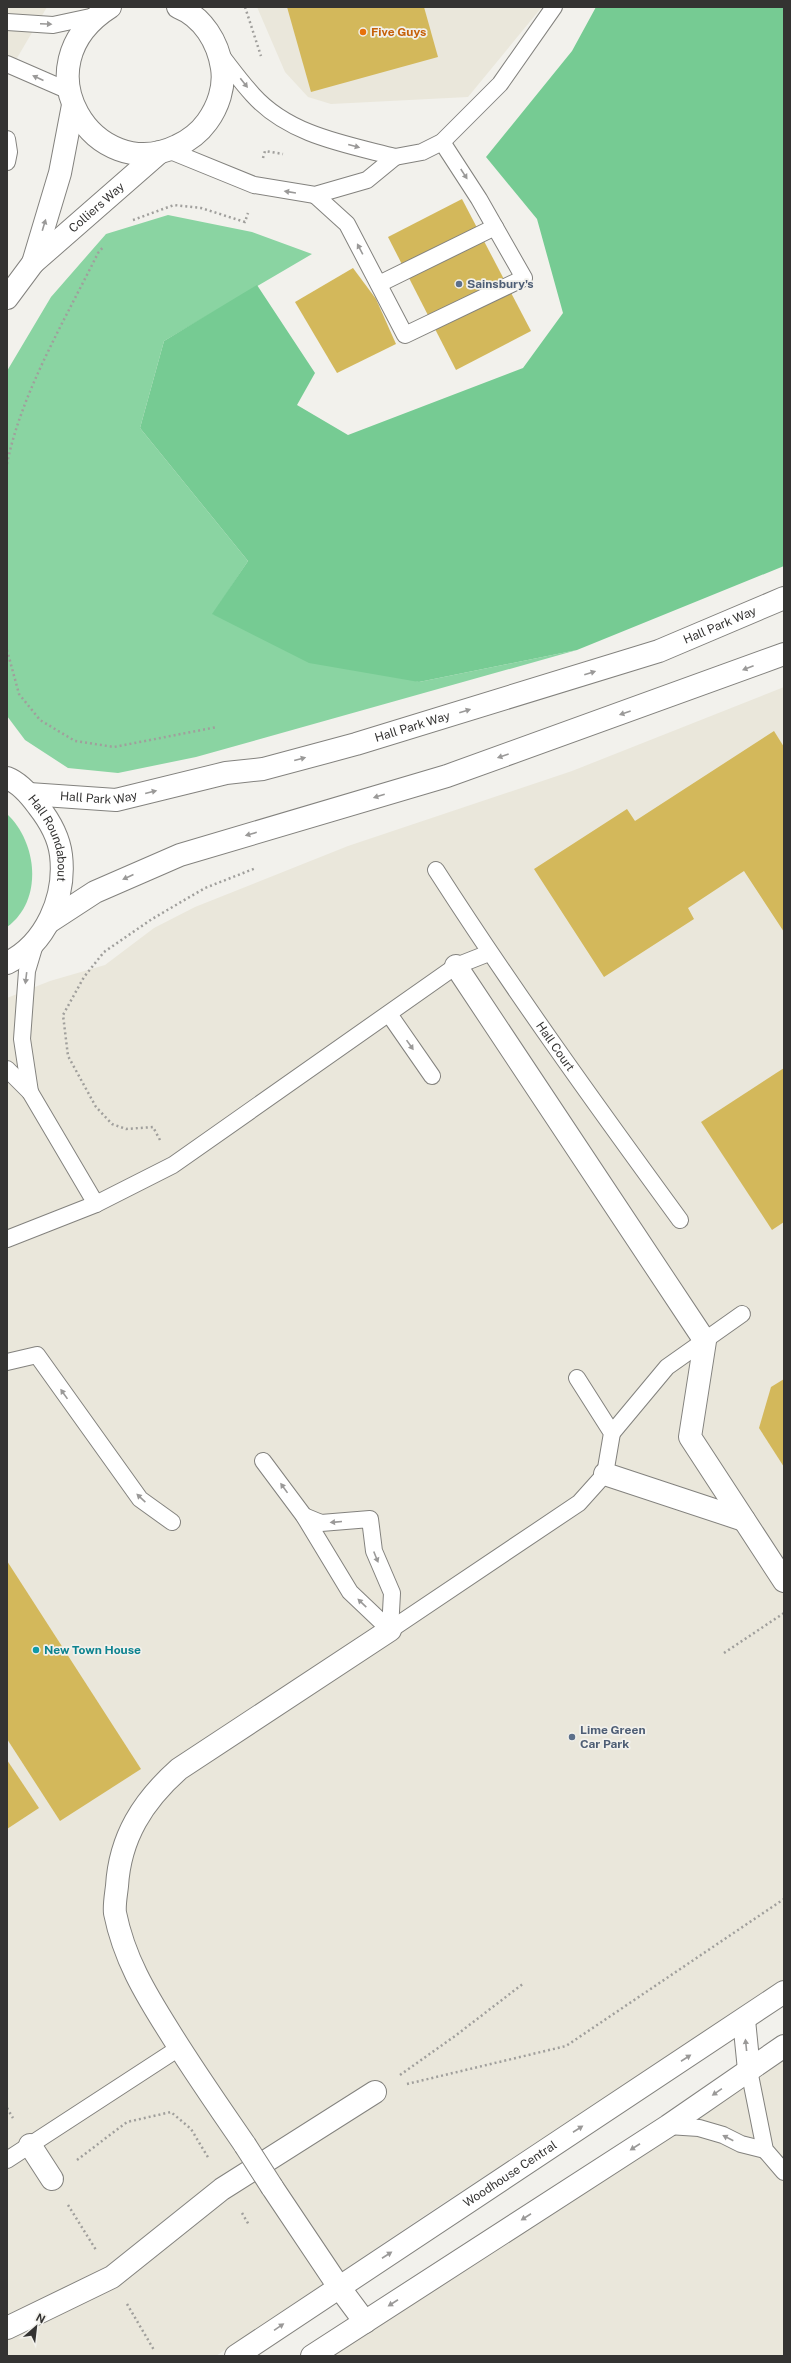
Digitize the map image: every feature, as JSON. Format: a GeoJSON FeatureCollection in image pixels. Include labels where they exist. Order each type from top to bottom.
{"type":"FeatureCollection","features":[{"type":"Feature","properties":{"kind":"street","name":"Colliers Way"},"geometry":{"type":"LineString","coordinates":[[71,98],[84,124],[99,139],[118,149],[138,154],[164,151],[187,142],[202,129],[214,112],[221,93],[223,73],[220,53],[205,17],[178,7]]}},
{"type":"Feature","properties":{"kind":"street","name":"Colliers Way"},"geometry":{"type":"LineString","coordinates":[[33,263],[60,173],[71,98],[67,71],[71,50],[81,32],[102,12]]}},
{"type":"Feature","properties":{"kind":"street","name":"Colliers Way"},"geometry":{"type":"LineString","coordinates":[[7,298],[33,263],[164,151]]}},
{"type":"Feature","properties":{"kind":"street","name":"Hall Park Way"},"geometry":{"type":"LineString","coordinates":[[29,794],[116,800],[226,773],[263,769],[356,744],[659,651],[784,598]]}},
{"type":"Feature","properties":{"kind":"street"},"geometry":{"type":"LineString","coordinates":[[49,922],[95,892],[180,855],[447,776],[784,654]]}},
{"type":"Feature","properties":{"kind":"street","name":"Hall Roundabout"},"geometry":{"type":"LineString","coordinates":[[7,963],[15,959],[36,941],[49,922],[61,889],[61,855],[50,822],[29,794],[8,778]]}},
{"type":"Feature","properties":{"kind":"street"},"geometry":{"type":"LineString","coordinates":[[456,966],[705,1341],[690,1437],[784,1581]]}},
{"type":"Feature","properties":{"kind":"street"},"geometry":{"type":"LineString","coordinates":[[605,1474],[744,1520]]}},
{"type":"Feature","properties":{"kind":"street"},"geometry":{"type":"LineString","coordinates":[[365,2322],[339,2287],[179,2048],[139,1984],[126,1956],[115,1912],[117,1872],[127,1835],[140,1811],[154,1793],[179,1769],[390,1630]]}},
{"type":"Feature","properties":{"kind":"street","name":"Woodhouse Central"},"geometry":{"type":"LineString","coordinates":[[236,2356],[784,1992]]}},
{"type":"Feature","properties":{"kind":"street"},"geometry":{"type":"LineString","coordinates":[[744,2020],[749,2070]]}},
{"type":"Feature","properties":{"kind":"street"},"geometry":{"type":"LineString","coordinates":[[312,2356],[668,2126],[784,2046]]}},
{"type":"Feature","properties":{"kind":"street"},"geometry":{"type":"LineString","coordinates":[[7,2328],[112,2277],[222,2189],[375,2092]]}},
{"type":"Feature","properties":{"kind":"street"},"geometry":{"type":"LineString","coordinates":[[30,2145],[52,2179]]}},
{"type":"Feature","properties":{"kind":"lane"},"geometry":{"type":"LineString","coordinates":[[220,53],[254,96],[285,122],[317,136],[395,157],[422,152],[442,142],[500,84],[554,7]]}},
{"type":"Feature","properties":{"kind":"lane"},"geometry":{"type":"LineString","coordinates":[[7,22],[52,25],[102,12]]}},
{"type":"Feature","properties":{"kind":"lane"},"geometry":{"type":"LineString","coordinates":[[7,64],[71,98]]}},
{"type":"Feature","properties":{"kind":"lane"},"geometry":{"type":"LineString","coordinates":[[7,139],[9,152],[7,162]]}},
{"type":"Feature","properties":{"kind":"lane"},"geometry":{"type":"LineString","coordinates":[[315,195],[347,224],[405,335],[524,278],[480,198],[442,142]]}},
{"type":"Feature","properties":{"kind":"lane"},"geometry":{"type":"LineString","coordinates":[[164,151],[254,186],[315,195],[367,180],[395,157]]}},
{"type":"Feature","properties":{"kind":"lane"},"geometry":{"type":"LineString","coordinates":[[379,284],[495,227]]}},
{"type":"Feature","properties":{"kind":"lane","name":"Hall Court"},"geometry":{"type":"LineString","coordinates":[[436,870],[489,953],[585,1090],[680,1220]]}},
{"type":"Feature","properties":{"kind":"lane"},"geometry":{"type":"LineString","coordinates":[[30,1092],[22,1039],[27,971],[36,941]]}},
{"type":"Feature","properties":{"kind":"lane"},"geometry":{"type":"LineString","coordinates":[[7,1239],[96,1204],[173,1165],[456,966],[489,953]]}},
{"type":"Feature","properties":{"kind":"lane"},"geometry":{"type":"LineString","coordinates":[[388,1014],[432,1076]]}},
{"type":"Feature","properties":{"kind":"lane"},"geometry":{"type":"LineString","coordinates":[[7,1069],[30,1092],[96,1204]]}},
{"type":"Feature","properties":{"kind":"lane"},"geometry":{"type":"LineString","coordinates":[[390,1630],[578,1503],[605,1474],[612,1433],[667,1367],[742,1314]]}},
{"type":"Feature","properties":{"kind":"lane"},"geometry":{"type":"LineString","coordinates":[[7,1362],[37,1355],[140,1498],[172,1522]]}},
{"type":"Feature","properties":{"kind":"lane"},"geometry":{"type":"LineString","coordinates":[[578,1378],[612,1433]]}},
{"type":"Feature","properties":{"kind":"lane"},"geometry":{"type":"LineString","coordinates":[[264,1461],[304,1516],[350,1592],[390,1630]]}},
{"type":"Feature","properties":{"kind":"lane"},"geometry":{"type":"LineString","coordinates":[[304,1516],[321,1523],[370,1519],[374,1552],[392,1594],[390,1630]]}},
{"type":"Feature","properties":{"kind":"lane"},"geometry":{"type":"LineString","coordinates":[[7,2160],[179,2048]]}},
{"type":"Feature","properties":{"kind":"lane"},"geometry":{"type":"LineString","coordinates":[[749,2070],[765,2150],[784,2172]]}},
{"type":"Feature","properties":{"kind":"lane"},"geometry":{"type":"LineString","coordinates":[[668,2126],[699,2128],[723,2135],[741,2144],[765,2150]]}},
{"type":"Feature","properties":{"kind":"path"},"geometry":{"type":"LineString","coordinates":[[245,7],[263,61]]}},
{"type":"Feature","properties":{"kind":"path"},"geometry":{"type":"LineString","coordinates":[[126,223],[174,205],[201,208],[245,222],[265,151],[306,158],[317,136]]}},
{"type":"Feature","properties":{"kind":"path"},"geometry":{"type":"LineString","coordinates":[[7,464],[12,439],[34,384],[98,253],[107,243]]}},
{"type":"Feature","properties":{"kind":"path"},"geometry":{"type":"LineString","coordinates":[[7,650],[19,694],[40,720],[75,741],[114,747],[217,727]]}},
{"type":"Feature","properties":{"kind":"path"},"geometry":{"type":"LineString","coordinates":[[173,1165],[153,1126],[126,1129],[112,1124],[96,1107],[68,1056],[63,1015],[84,977],[104,952],[152,919],[205,888],[260,866]]}},
{"type":"Feature","properties":{"kind":"path"},"geometry":{"type":"LineString","coordinates":[[724,1653],[784,1613]]}},
{"type":"Feature","properties":{"kind":"path"},"geometry":{"type":"LineString","coordinates":[[375,2092],[566,2046],[784,1899]]}},
{"type":"Feature","properties":{"kind":"path"},"geometry":{"type":"LineString","coordinates":[[375,2092],[455,2036],[524,1983]]}},
{"type":"Feature","properties":{"kind":"path"},"geometry":{"type":"LineString","coordinates":[[154,2350],[112,2277],[52,2179],[127,2122],[171,2112],[191,2128],[212,2165]]}},
{"type":"Feature","properties":{"kind":"path"},"geometry":{"type":"LineString","coordinates":[[241,2211],[249,2225]]}},
{"type":"Feature","properties":{"kind":"shaded area"},"geometry":{"type":"Polygon","coordinates":[[[7,7],[47,7],[7,75],[7,7]]]}},
{"type":"Feature","properties":{"kind":"shaded area"},"geometry":{"type":"Polygon","coordinates":[[[257,7],[542,7],[468,97],[331,104],[308,97],[285,72],[257,7]]]}},
{"type":"Feature","properties":{"kind":"shaded area"},"geometry":{"type":"Polygon","coordinates":[[[784,687],[784,1980],[433,2210],[216,2356],[7,2356],[7,998],[50,981],[105,965],[154,928],[195,907],[348,846],[572,771],[784,687]]]}},
{"type":"Feature","properties":{"kind":"shaded area"},"geometry":{"type":"Polygon","coordinates":[[[784,2060],[784,2356],[331,2356],[784,2060]]]}},
{"type":"Feature","properties":{"kind":"green space"},"geometry":{"type":"Polygon","coordinates":[[[596,7],[784,7],[784,566],[577,650],[419,682],[309,663],[212,614],[248,561],[140,428],[164,341],[257,285],[315,373],[297,405],[348,435],[523,368],[563,313],[537,219],[486,157],[572,51],[596,7]]]}},
{"type":"Feature","properties":{"kind":"green space"},"geometry":{"type":"Polygon","coordinates":[[[168,215],[252,232],[312,254],[164,341],[140,428],[248,561],[213,614],[419,682],[577,650],[196,757],[118,773],[68,768],[25,740],[7,716],[7,371],[51,297],[106,234],[168,215]]]}},
{"type":"Feature","properties":{"kind":"green space"},"geometry":{"type":"Polygon","coordinates":[[[7,814],[17,826],[25,840],[30,855],[32,871],[31,887],[27,902],[19,916],[7,927],[7,814]]]}},
{"type":"Feature","properties":{"kind":"building","name":"Five Guys"},"geometry":{"type":"Polygon","coordinates":[[[287,7],[424,7],[438,57],[311,92],[287,7]]]}},
{"type":"Feature","properties":{"kind":"building","name":"Sainsbury's"},"geometry":{"type":"Polygon","coordinates":[[[462,199],[531,331],[456,370],[388,237],[462,199]]]}},
{"type":"Feature","properties":{"kind":"building"},"geometry":{"type":"Polygon","coordinates":[[[353,268],[376,299],[396,344],[337,373],[295,302],[353,268]]]}},
{"type":"Feature","properties":{"kind":"building"},"geometry":{"type":"Polygon","coordinates":[[[774,731],[784,747],[784,932],[744,871],[688,908],[694,919],[604,977],[534,869],[627,809],[635,821],[774,731]]]}},
{"type":"Feature","properties":{"kind":"building"},"geometry":{"type":"Polygon","coordinates":[[[784,1068],[784,1222],[772,1230],[701,1122],[784,1068]]]}},
{"type":"Feature","properties":{"kind":"building"},"geometry":{"type":"Polygon","coordinates":[[[784,1379],[784,1467],[759,1428],[771,1387],[784,1379]]]}},
{"type":"Feature","properties":{"kind":"building","name":"New Town House"},"geometry":{"type":"Polygon","coordinates":[[[7,1561],[141,1769],[60,1821],[7,1739],[7,1561]]]}},
{"type":"Feature","properties":{"kind":"building"},"geometry":{"type":"Polygon","coordinates":[[[7,1760],[39,1808],[7,1829],[7,1760]]]}},
{"type":"Feature","properties":{"kind":"place","name":"Five Guys"},"geometry":{"type":"Point","coordinates":[363,32]}},
{"type":"Feature","properties":{"kind":"place","name":"Sainsbury's"},"geometry":{"type":"Point","coordinates":[459,284]}},
{"type":"Feature","properties":{"kind":"place","name":"New Town House"},"geometry":{"type":"Point","coordinates":[36,1650]}},
{"type":"Feature","properties":{"kind":"place","name":"Lime Green Car Park"},"geometry":{"type":"Point","coordinates":[572,1737]}}]}
